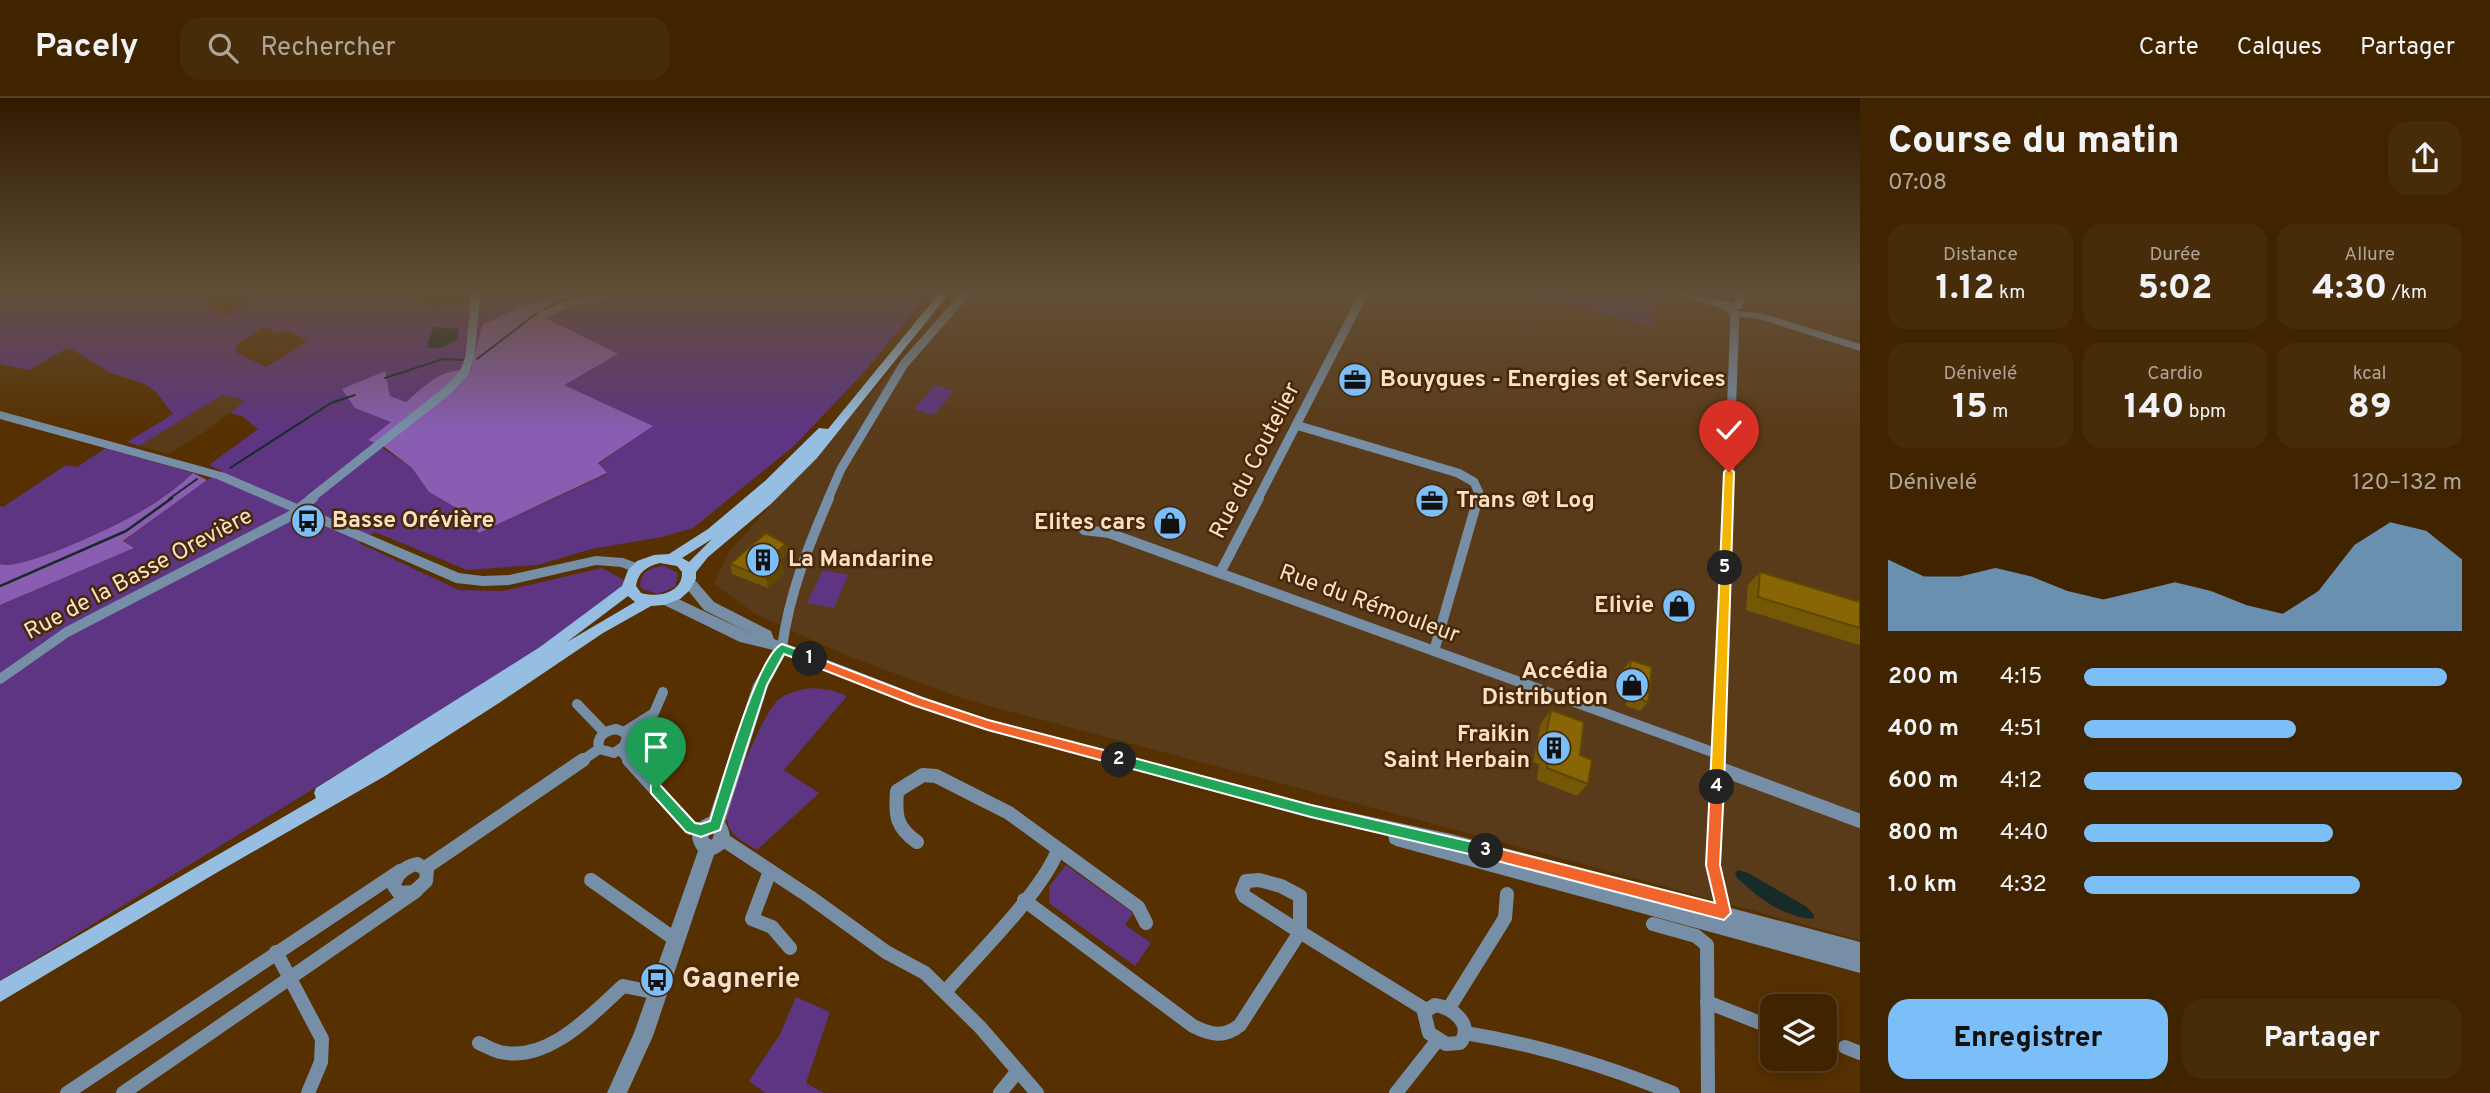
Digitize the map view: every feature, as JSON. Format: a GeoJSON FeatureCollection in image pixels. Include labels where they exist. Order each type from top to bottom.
{"type":"FeatureCollection","features":[{"type":"Feature","properties":{"kind":"main road"},"geometry":{"type":"LineString","coordinates":[[689,577],[684,564],[670,559],[657,559],[636,568],[629,579],[629,588],[636,597],[648,601],[667,600],[677,596],[689,577],[703,554],[766,501],[813,455],[908,337]]}},
{"type":"Feature","properties":{"kind":"main road"},"geometry":{"type":"LineString","coordinates":[[670,559],[706,537],[757,495],[880,372]]}},
{"type":"Feature","properties":{"kind":"main road"},"geometry":{"type":"LineString","coordinates":[[210,867],[545,652],[629,588]]}},
{"type":"Feature","properties":{"kind":"main road"},"geometry":{"type":"LineString","coordinates":[[0,992],[210,867],[379,771],[622,614],[648,601]]}},
{"type":"Feature","properties":{"kind":"street","name":"Rue de la Basse Orevière"},"geometry":{"type":"LineString","coordinates":[[0,678],[66,632],[299,510],[448,390],[464,373],[470,357],[472,337]]}},
{"type":"Feature","properties":{"kind":"street"},"geometry":{"type":"LineString","coordinates":[[617,1093],[643,1036],[658,993],[805,553],[841,470],[904,364],[927,337]]}},
{"type":"Feature","properties":{"kind":"street","name":"Rue du Coutelier"},"geometry":{"type":"LineString","coordinates":[[1220,573],[1341,337]]}},
{"type":"Feature","properties":{"kind":"street"},"geometry":{"type":"LineString","coordinates":[[1726,920],[1713,865],[1732,337]]}},
{"type":"Feature","properties":{"kind":"street"},"geometry":{"type":"LineString","coordinates":[[1826,337],[1860,348]]}},
{"type":"Feature","properties":{"kind":"street"},"geometry":{"type":"LineString","coordinates":[[0,415],[221,476],[440,573],[463,580],[514,579],[604,558],[636,568]]}},
{"type":"Feature","properties":{"kind":"street"},"geometry":{"type":"LineString","coordinates":[[1296,425],[1458,473],[1474,482],[1479,493],[1434,651]]}},
{"type":"Feature","properties":{"kind":"street","name":"Rue du Rémouleur"},"geometry":{"type":"LineString","coordinates":[[1084,530],[1109,533],[1718,754]]}},
{"type":"Feature","properties":{"kind":"street"},"geometry":{"type":"LineString","coordinates":[[689,577],[704,602],[766,635],[774,645]]}},
{"type":"Feature","properties":{"kind":"street"},"geometry":{"type":"LineString","coordinates":[[667,600],[746,638],[774,645],[918,702],[988,725],[1311,811],[1441,851],[1860,951]]}},
{"type":"Feature","properties":{"kind":"street"},"geometry":{"type":"LineString","coordinates":[[624,732],[654,713],[663,692]]}},
{"type":"Feature","properties":{"kind":"street"},"geometry":{"type":"LineString","coordinates":[[577,704],[604,732]]}},
{"type":"Feature","properties":{"kind":"street"},"geometry":{"type":"LineString","coordinates":[[599,749],[597,741],[604,732],[616,729],[624,732]]}},
{"type":"Feature","properties":{"kind":"street"},"geometry":{"type":"LineString","coordinates":[[599,749],[609,753],[620,750],[627,741],[624,732]]}},
{"type":"Feature","properties":{"kind":"street"},"geometry":{"type":"LineString","coordinates":[[425,868],[599,749]]}},
{"type":"Feature","properties":{"kind":"street"},"geometry":{"type":"LineString","coordinates":[[620,750],[691,828],[712,836],[770,871],[886,952],[925,973],[946,991],[1037,1093]]}},
{"type":"Feature","properties":{"kind":"street"},"geometry":{"type":"LineString","coordinates":[[1718,768],[1860,821]]}},
{"type":"Feature","properties":{"kind":"street"},"geometry":{"type":"LineString","coordinates":[[917,842],[901,832],[895,824],[897,791],[923,775],[936,776],[1009,813],[1138,907],[1146,923]]}},
{"type":"Feature","properties":{"kind":"street"},"geometry":{"type":"LineString","coordinates":[[946,991],[1055,861],[1058,850]]}},
{"type":"Feature","properties":{"kind":"street"},"geometry":{"type":"LineString","coordinates":[[67,1093],[400,871],[414,864],[425,868]]}},
{"type":"Feature","properties":{"kind":"street"},"geometry":{"type":"LineString","coordinates":[[123,1093],[416,891],[427,880],[425,868]]}},
{"type":"Feature","properties":{"kind":"street"},"geometry":{"type":"LineString","coordinates":[[400,871],[394,881],[396,890],[404,894],[416,891]]}},
{"type":"Feature","properties":{"kind":"street"},"geometry":{"type":"LineString","coordinates":[[770,871],[752,919],[772,927],[790,948]]}},
{"type":"Feature","properties":{"kind":"street"},"geometry":{"type":"LineString","coordinates":[[591,880],[676,940]]}},
{"type":"Feature","properties":{"kind":"street"},"geometry":{"type":"LineString","coordinates":[[1024,900],[1194,1026],[1205,1033],[1220,1036],[1230,1034],[1240,1026],[1300,933],[1300,896],[1290,890],[1256,880],[1245,881],[1242,891],[1244,896],[1300,933],[1426,1010]]}},
{"type":"Feature","properties":{"kind":"street"},"geometry":{"type":"LineString","coordinates":[[1449,1008],[1505,918],[1507,894]]}},
{"type":"Feature","properties":{"kind":"street"},"geometry":{"type":"LineString","coordinates":[[1726,920],[1860,964]]}},
{"type":"Feature","properties":{"kind":"street"},"geometry":{"type":"LineString","coordinates":[[1653,924],[1696,936],[1707,945],[1707,1093]]}},
{"type":"Feature","properties":{"kind":"street"},"geometry":{"type":"LineString","coordinates":[[276,953],[322,1039],[321,1062],[308,1093]]}},
{"type":"Feature","properties":{"kind":"street"},"geometry":{"type":"LineString","coordinates":[[480,1043],[505,1054],[543,1048],[574,1030],[622,986],[658,993]]}},
{"type":"Feature","properties":{"kind":"street"},"geometry":{"type":"LineString","coordinates":[[1707,1002],[1760,1023]]}},
{"type":"Feature","properties":{"kind":"street"},"geometry":{"type":"LineString","coordinates":[[1435,1005],[1449,1008],[1464,1023],[1465,1033],[1460,1043],[1454,1045],[1437,1041],[1425,1027],[1423,1019],[1426,1010],[1435,1005]]}},
{"type":"Feature","properties":{"kind":"street"},"geometry":{"type":"LineString","coordinates":[[1465,1033],[1517,1043],[1636,1078],[1673,1093]]}},
{"type":"Feature","properties":{"kind":"street"},"geometry":{"type":"LineString","coordinates":[[1396,1093],[1437,1041]]}},
{"type":"Feature","properties":{"kind":"street"},"geometry":{"type":"LineString","coordinates":[[1845,1046],[1860,1053]]}},
{"type":"Feature","properties":{"kind":"street"},"geometry":{"type":"LineString","coordinates":[[1000,1093],[1017,1072]]}},
{"type":"Feature","properties":{"kind":"shaded area"},"geometry":{"type":"Polygon","coordinates":[[[0,337],[247,337],[238,343],[235,352],[266,367],[308,341],[301,337],[495,337],[474,362],[471,370],[431,381],[406,402],[390,396],[355,408],[392,422],[369,439],[412,468],[429,492],[460,510],[479,533],[607,474],[598,464],[652,426],[563,385],[617,354],[584,337],[893,337],[866,370],[794,446],[693,528],[662,537],[592,549],[537,565],[467,570],[375,532],[359,543],[459,590],[503,591],[602,568],[624,580],[621,588],[567,629],[494,678],[0,981],[0,605],[133,548],[123,542],[190,491],[222,471],[209,465],[258,429],[242,416],[230,413],[245,400],[222,395],[139,446],[127,442],[173,414],[156,392],[145,384],[111,373],[72,349],[64,350],[28,370],[0,364],[0,337]]]}},
{"type":"Feature","properties":{"kind":"shaded area"},"geometry":{"type":"Polygon","coordinates":[[[479,337],[585,337],[618,354],[564,385],[653,426],[598,463],[607,473],[479,533],[460,510],[429,492],[412,468],[383,446],[368,440],[391,422],[355,408],[342,389],[385,371],[390,396],[406,402],[443,374],[471,370],[479,337]]]}},
{"type":"Feature","properties":{"kind":"shaded area"},"geometry":{"type":"Polygon","coordinates":[[[921,337],[1860,337],[1860,940],[967,700],[845,655],[756,614],[714,584],[728,553],[921,337]]]}},
{"type":"Feature","properties":{"kind":"shaded area"},"geometry":{"type":"Polygon","coordinates":[[[935,385],[954,391],[934,415],[914,409],[935,385]]]}},
{"type":"Feature","properties":{"kind":"shaded area"},"geometry":{"type":"Polygon","coordinates":[[[222,395],[246,400],[203,433],[168,454],[139,446],[222,395]]]}},
{"type":"Feature","properties":{"kind":"shaded area"},"geometry":{"type":"Polygon","coordinates":[[[106,448],[193,473],[151,505],[95,535],[28,561],[11,565],[0,564],[0,506],[3,507],[66,465],[77,467],[106,448]]]}},
{"type":"Feature","properties":{"kind":"shaded area"},"geometry":{"type":"Polygon","coordinates":[[[193,473],[207,480],[123,541],[134,548],[0,605],[0,564],[11,565],[28,561],[95,535],[151,505],[193,473]]]}},
{"type":"Feature","properties":{"kind":"shaded area"},"geometry":{"type":"Polygon","coordinates":[[[664,566],[678,573],[675,587],[658,594],[642,589],[640,585],[645,573],[664,566]]]}},
{"type":"Feature","properties":{"kind":"shaded area"},"geometry":{"type":"Polygon","coordinates":[[[823,570],[848,575],[834,608],[807,603],[823,570]]]}},
{"type":"Feature","properties":{"kind":"shaded area"},"geometry":{"type":"Polygon","coordinates":[[[812,688],[832,690],[847,696],[784,770],[819,793],[757,850],[738,838],[728,826],[732,795],[755,739],[771,709],[785,695],[812,688]]]}},
{"type":"Feature","properties":{"kind":"shaded area"},"geometry":{"type":"Polygon","coordinates":[[[1066,865],[1133,913],[1125,925],[1151,943],[1135,966],[1049,903],[1049,887],[1066,865]]]}},
{"type":"Feature","properties":{"kind":"shaded area"},"geometry":{"type":"Polygon","coordinates":[[[796,997],[830,1012],[806,1083],[824,1093],[765,1093],[749,1081],[780,1034],[796,997]]]}},
{"type":"Feature","properties":{"kind":"water"},"geometry":{"type":"Polygon","coordinates":[[[430,337],[457,337],[440,348],[429,348],[427,344],[430,337]]]}},
{"type":"Feature","properties":{"kind":"water"},"geometry":{"type":"Polygon","coordinates":[[[1738,870],[1807,907],[1814,919],[1791,914],[1772,905],[1737,878],[1735,873],[1738,870]]]}},
{"type":"Feature","properties":{"kind":"building"},"geometry":{"type":"Polygon","coordinates":[[[766,533],[786,544],[770,557],[782,564],[766,578],[730,564],[766,533]]]}},
{"type":"Feature","properties":{"kind":"building"},"geometry":{"type":"Polygon","coordinates":[[[1760,572],[1860,602],[1860,628],[1758,597],[1760,572]]]}},
{"type":"Feature","properties":{"kind":"building"},"geometry":{"type":"Polygon","coordinates":[[[1631,660],[1652,667],[1648,702],[1634,697],[1635,687],[1628,684],[1631,660]]]}},
{"type":"Feature","properties":{"kind":"building"},"geometry":{"type":"Polygon","coordinates":[[[1551,710],[1584,722],[1580,755],[1592,760],[1588,784],[1547,768],[1549,752],[1543,749],[1551,710]]]}},
{"type":"Feature","properties":{"kind":"waterway"},"geometry":{"type":"LineString","coordinates":[[477,359],[505,337]]}},
{"type":"Feature","properties":{"kind":"waterway"},"geometry":{"type":"LineString","coordinates":[[385,378],[443,359],[463,360]]}},
{"type":"Feature","properties":{"kind":"waterway"},"geometry":{"type":"LineString","coordinates":[[230,468],[331,403],[355,395]]}},
{"type":"Feature","properties":{"kind":"waterway"},"geometry":{"type":"LineString","coordinates":[[169,499],[197,479]]}},
{"type":"Feature","properties":{"kind":"waterway"},"geometry":{"type":"LineString","coordinates":[[0,586],[126,531],[172,498]]}},
{"type":"Feature","properties":{"kind":"place","name":"Bouygues - Energies et Services"},"geometry":{"type":"Point","coordinates":[1355,380]}},
{"type":"Feature","properties":{"kind":"place","name":"Trans @t Log"},"geometry":{"type":"Point","coordinates":[1432,501]}},
{"type":"Feature","properties":{"kind":"place","name":"Basse Orévière"},"geometry":{"type":"Point","coordinates":[308,521]}},
{"type":"Feature","properties":{"kind":"place","name":"Elites cars"},"geometry":{"type":"Point","coordinates":[1170,523]}},
{"type":"Feature","properties":{"kind":"place","name":"La Mandarine"},"geometry":{"type":"Point","coordinates":[763,560]}},
{"type":"Feature","properties":{"kind":"place","name":"Elivie"},"geometry":{"type":"Point","coordinates":[1679,606]}},
{"type":"Feature","properties":{"kind":"place","name":"Accédia Distribution"},"geometry":{"type":"Point","coordinates":[1632,685]}},
{"type":"Feature","properties":{"kind":"place","name":"Fraikin Saint Herbain"},"geometry":{"type":"Point","coordinates":[1554,748]}},
{"type":"Feature","properties":{"kind":"place","name":"Gagnerie"},"geometry":{"type":"Point","coordinates":[657,980]}},
{"type":"Feature","properties":{"kind":"route"},"geometry":{"type":"LineString","coordinates":[[656,789],[691,828],[701,831],[715,825],[761,685],[782,648],[918,702],[988,725],[1311,811],[1451,842],[1724,913],[1713,865],[1729,472]]}}]}
